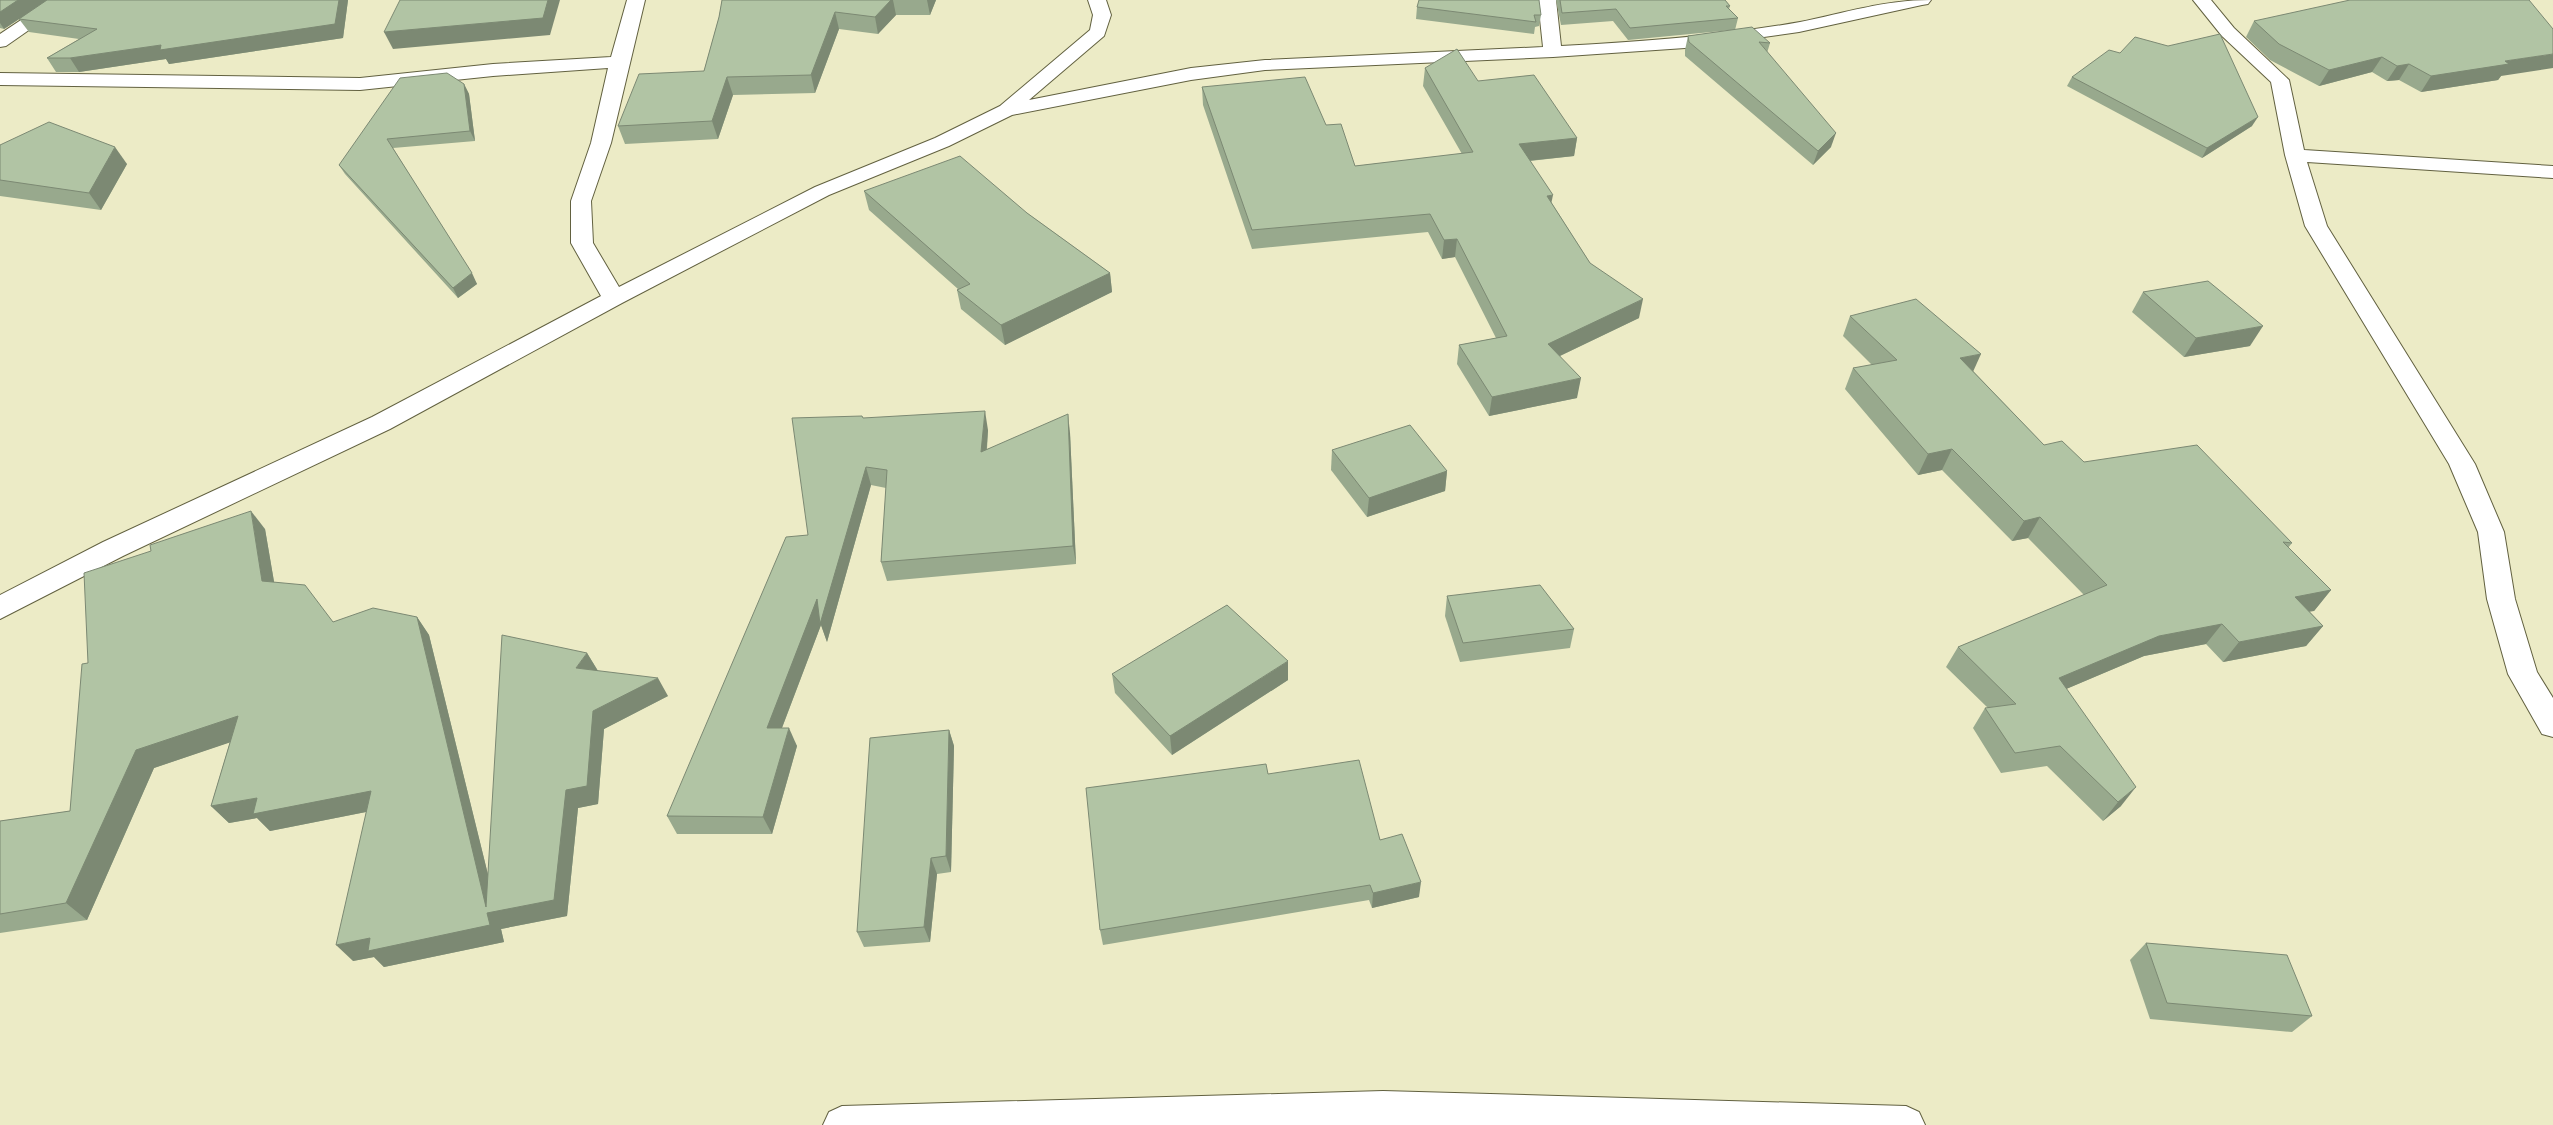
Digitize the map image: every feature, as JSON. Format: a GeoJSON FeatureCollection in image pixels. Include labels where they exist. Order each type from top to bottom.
{"type":"FeatureCollection","features":[{"type":"Feature","properties":{"kind":"street"},"geometry":{"type":"LineString","coordinates":[[0,42],[63,0]]}},
{"type":"Feature","properties":{"kind":"street"},"geometry":{"type":"LineString","coordinates":[[614,298],[582,243],[581,201],[601,143],[619,62],[636,0]]}},
{"type":"Feature","properties":{"kind":"street"},"geometry":{"type":"LineString","coordinates":[[0,608],[113,550],[381,424],[614,298],[822,191],[942,142],[1006,110],[1098,32],[1102,15],[1097,0]]}},
{"type":"Feature","properties":{"kind":"street"},"geometry":{"type":"LineString","coordinates":[[1548,0],[1553,52]]}},
{"type":"Feature","properties":{"kind":"street"},"geometry":{"type":"LineString","coordinates":[[1006,110],[1191,74],[1265,65],[1553,52],[1685,43],[1799,27],[1922,0]]}},
{"type":"Feature","properties":{"kind":"street"},"geometry":{"type":"LineString","coordinates":[[2202,0],[2228,32],[2280,80],[2295,155],[2316,226],[2462,464],[2491,532],[2500,599],[2523,674],[2553,725]]}},
{"type":"Feature","properties":{"kind":"street"},"geometry":{"type":"LineString","coordinates":[[0,79],[360,84],[493,70],[619,62]]}},
{"type":"Feature","properties":{"kind":"street"},"geometry":{"type":"LineString","coordinates":[[2295,155],[2553,172]]}},
{"type":"Feature","properties":{"kind":"street"},"geometry":{"type":"LineString","coordinates":[[842,1125],[1383,1110],[1906,1125]]}},
{"type":"Feature","properties":{"kind":"building"},"geometry":{"type":"Polygon","coordinates":[[[0,0],[18,0],[0,12],[0,0]]]}},
{"type":"Feature","properties":{"kind":"building"},"geometry":{"type":"Polygon","coordinates":[[[47,0],[339,0],[335,24],[160,50],[161,45],[70,58],[47,58],[97,29],[19,19],[47,0]]]}},
{"type":"Feature","properties":{"kind":"building"},"geometry":{"type":"Polygon","coordinates":[[[400,0],[548,0],[543,18],[384,32],[400,0]]]}},
{"type":"Feature","properties":{"kind":"building"},"geometry":{"type":"Polygon","coordinates":[[[722,0],[891,0],[875,17],[835,12],[811,75],[727,77],[712,121],[618,126],[639,74],[704,71],[722,0]]]}},
{"type":"Feature","properties":{"kind":"building"},"geometry":{"type":"Polygon","coordinates":[[[1419,0],[1539,0],[1541,15],[1534,15],[1536,22],[1417,7],[1419,0]]]}},
{"type":"Feature","properties":{"kind":"building"},"geometry":{"type":"Polygon","coordinates":[[[1560,0],[1725,0],[1730,6],[1726,6],[1738,18],[1630,28],[1616,9],[1562,13],[1560,0]]]}},
{"type":"Feature","properties":{"kind":"building"},"geometry":{"type":"Polygon","coordinates":[[[2350,0],[2529,0],[2553,29],[2553,54],[2505,61],[2509,64],[2431,76],[2409,64],[2397,66],[2382,57],[2329,70],[2279,44],[2254,21],[2350,0]]]}},
{"type":"Feature","properties":{"kind":"building"},"geometry":{"type":"Polygon","coordinates":[[[1752,27],[1770,43],[1759,42],[1836,133],[1818,151],[1689,42],[1688,36],[1752,27]]]}},
{"type":"Feature","properties":{"kind":"building"},"geometry":{"type":"Polygon","coordinates":[[[2220,34],[2258,117],[2207,148],[2072,77],[2109,50],[2120,53],[2135,37],[2168,46],[2220,34]]]}},
{"type":"Feature","properties":{"kind":"building"},"geometry":{"type":"Polygon","coordinates":[[[1457,49],[1478,81],[1534,75],[1577,138],[1519,144],[1553,195],[1547,196],[1590,263],[1643,299],[1548,344],[1581,378],[1492,397],[1459,345],[1507,336],[1457,239],[1444,240],[1430,214],[1252,230],[1202,87],[1305,77],[1326,125],[1341,124],[1355,166],[1473,152],[1425,68],[1457,49]]]}},
{"type":"Feature","properties":{"kind":"building"},"geometry":{"type":"Polygon","coordinates":[[[447,73],[464,84],[470,131],[387,139],[472,273],[453,288],[339,165],[400,78],[447,73]]]}},
{"type":"Feature","properties":{"kind":"building"},"geometry":{"type":"Polygon","coordinates":[[[49,122],[115,147],[89,193],[0,180],[0,145],[49,122]]]}},
{"type":"Feature","properties":{"kind":"building"},"geometry":{"type":"Polygon","coordinates":[[[960,156],[1027,213],[1110,273],[1001,325],[957,290],[970,284],[864,191],[960,156]]]}},
{"type":"Feature","properties":{"kind":"building"},"geometry":{"type":"Polygon","coordinates":[[[2208,281],[2263,326],[2196,338],[2143,292],[2208,281]]]}},
{"type":"Feature","properties":{"kind":"building"},"geometry":{"type":"Polygon","coordinates":[[[1916,299],[1981,354],[1960,358],[2044,445],[2062,441],[2084,462],[2197,445],[2292,543],[2283,542],[2331,590],[2295,597],[2323,626],[2239,642],[2222,624],[2159,636],[2059,678],[2136,787],[2118,802],[2060,746],[2015,753],[1985,708],[2016,704],[1958,647],[2107,585],[2040,517],[2024,521],[1952,449],[1928,454],[1853,368],[1897,360],[1850,316],[1916,299]]]}},
{"type":"Feature","properties":{"kind":"building"},"geometry":{"type":"Polygon","coordinates":[[[985,411],[981,452],[1068,414],[1073,546],[881,562],[887,470],[866,467],[820,624],[817,599],[767,728],[789,728],[763,817],[667,816],[786,537],[808,535],[792,418],[862,416],[863,418],[985,411]]]}},
{"type":"Feature","properties":{"kind":"building"},"geometry":{"type":"Polygon","coordinates":[[[1410,425],[1447,471],[1369,498],[1332,450],[1410,425]]]}},
{"type":"Feature","properties":{"kind":"building"},"geometry":{"type":"Polygon","coordinates":[[[251,511],[262,581],[305,585],[333,622],[373,608],[417,617],[486,907],[502,635],[587,653],[576,668],[658,678],[593,711],[587,786],[566,790],[554,900],[487,913],[490,925],[368,951],[370,938],[336,945],[371,791],[253,814],[257,798],[211,806],[238,716],[136,750],[66,903],[0,914],[0,821],[70,811],[82,664],[88,663],[84,573],[151,551],[150,545],[251,511]]]}},
{"type":"Feature","properties":{"kind":"building"},"geometry":{"type":"Polygon","coordinates":[[[1540,585],[1574,629],[1463,643],[1447,596],[1540,585]]]}},
{"type":"Feature","properties":{"kind":"building"},"geometry":{"type":"Polygon","coordinates":[[[1227,605],[1288,661],[1170,736],[1112,674],[1227,605]]]}},
{"type":"Feature","properties":{"kind":"building"},"geometry":{"type":"Polygon","coordinates":[[[949,730],[946,856],[931,858],[924,927],[857,932],[870,738],[949,730]]]}},
{"type":"Feature","properties":{"kind":"building"},"geometry":{"type":"Polygon","coordinates":[[[1359,760],[1380,840],[1402,834],[1421,882],[1373,893],[1370,885],[1100,930],[1086,788],[1266,764],[1268,774],[1359,760]]]}},
{"type":"Feature","properties":{"kind":"building"},"geometry":{"type":"Polygon","coordinates":[[[2146,943],[2287,955],[2312,1016],[2167,1003],[2146,943]]]}}]}
